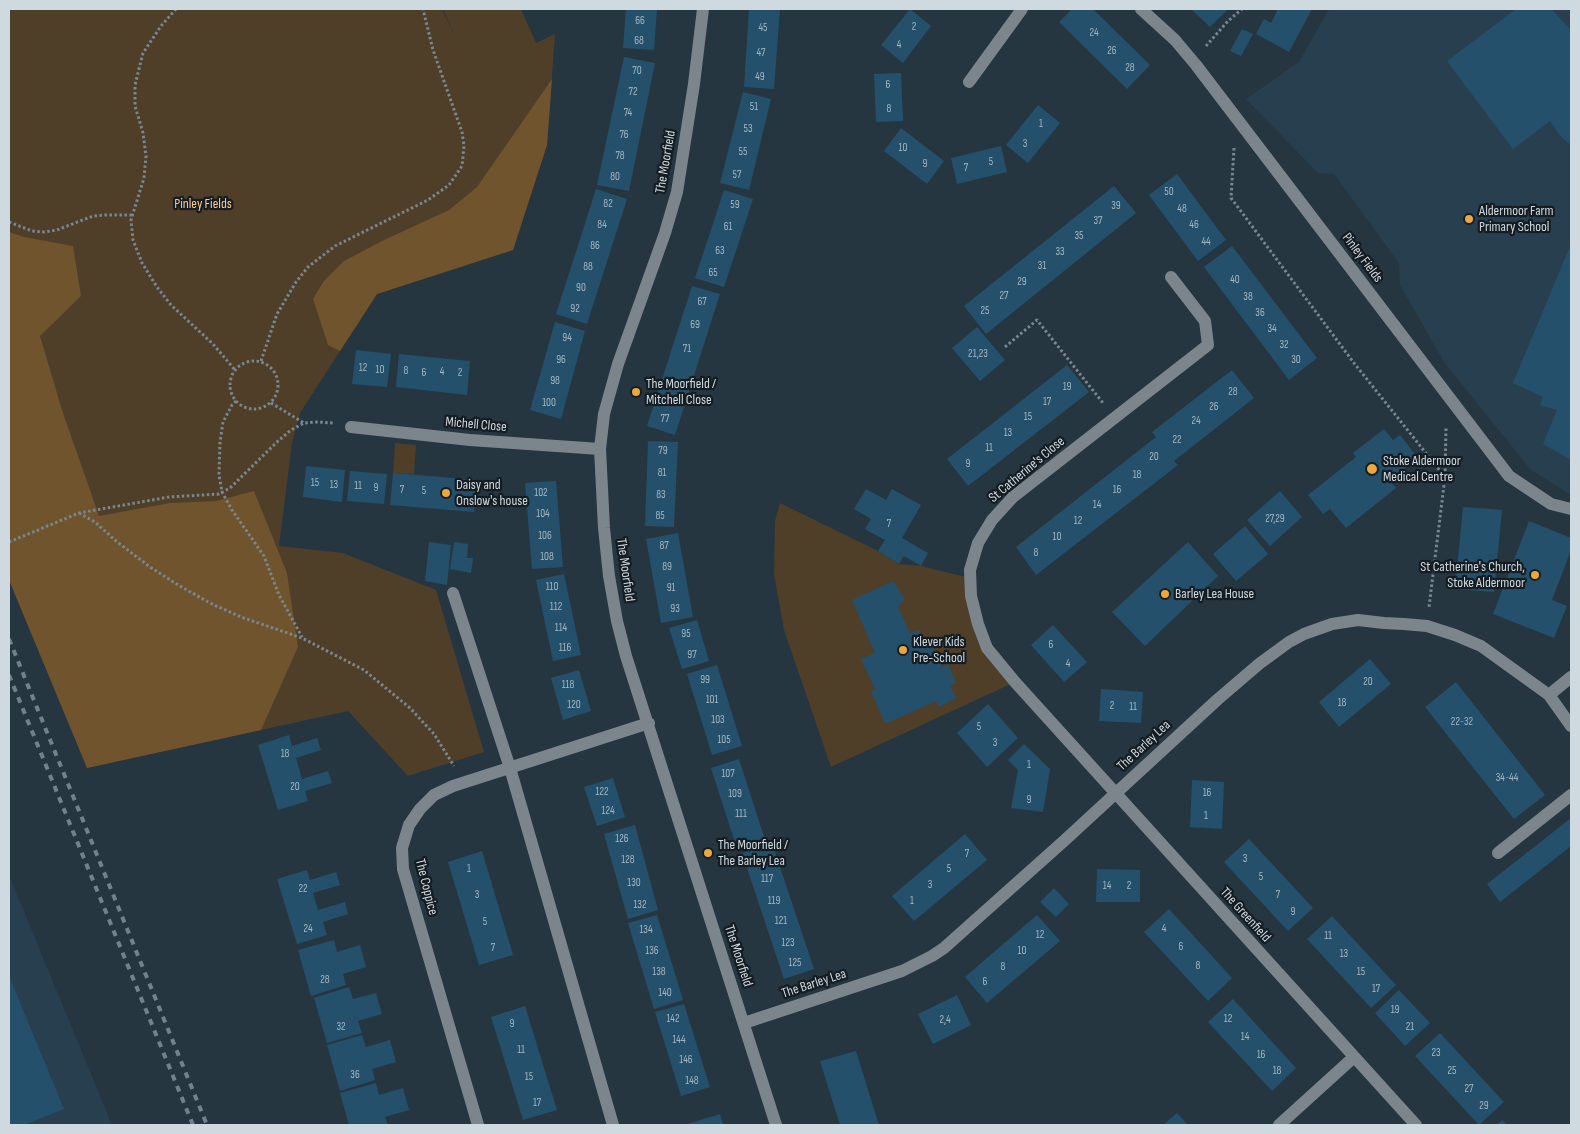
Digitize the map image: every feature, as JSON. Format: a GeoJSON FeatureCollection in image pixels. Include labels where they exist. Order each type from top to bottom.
{"type":"FeatureCollection","features":[{"type":"Feature","properties":{"kind":"street","name":"The Moorfield"},"geometry":{"type":"LineString","coordinates":[[703,9],[694,84],[676,192],[665,234],[618,364],[604,414],[600,449],[606,547],[617,621],[626,656],[776,1125]]}},
{"type":"Feature","properties":{"kind":"street"},"geometry":{"type":"LineString","coordinates":[[970,82],[1022,9]]}},
{"type":"Feature","properties":{"kind":"street","name":"Pinley Fields"},"geometry":{"type":"LineString","coordinates":[[1141,9],[1175,40],[1193,61],[1509,476],[1551,504],[1571,509]]}},
{"type":"Feature","properties":{"kind":"street","name":"St Catherine's Close"},"geometry":{"type":"LineString","coordinates":[[1115,794],[1003,669],[988,648],[978,624],[971,596],[970,570],[978,542],[992,520],[1013,497],[1208,345],[1205,321],[1171,278]]}},
{"type":"Feature","properties":{"kind":"street","name":"Michell Close"},"geometry":{"type":"LineString","coordinates":[[350,427],[470,440],[600,449]]}},
{"type":"Feature","properties":{"kind":"street"},"geometry":{"type":"LineString","coordinates":[[453,593],[510,768],[613,1125]]}},
{"type":"Feature","properties":{"kind":"street","name":"The Barley Lea"},"geometry":{"type":"LineString","coordinates":[[744,1023],[902,971],[944,948],[1259,664],[1296,638],[1332,624],[1358,620],[1427,626],[1481,646],[1549,695],[1571,726]]}},
{"type":"Feature","properties":{"kind":"street"},"geometry":{"type":"LineString","coordinates":[[1549,695],[1571,677]]}},
{"type":"Feature","properties":{"kind":"street","name":"The Coppice"},"geometry":{"type":"LineString","coordinates":[[478,1125],[403,869],[402,848],[410,825],[420,809],[434,795],[463,783],[649,723]]}},
{"type":"Feature","properties":{"kind":"street","name":"The Greenfield"},"geometry":{"type":"LineString","coordinates":[[1115,794],[1416,1125]]}},
{"type":"Feature","properties":{"kind":"street"},"geometry":{"type":"LineString","coordinates":[[1498,852],[1571,795]]}},
{"type":"Feature","properties":{"kind":"street"},"geometry":{"type":"LineString","coordinates":[[1279,1125],[1354,1057]]}},
{"type":"Feature","properties":{"kind":"path"},"geometry":{"type":"LineString","coordinates":[[176,9],[161,26],[143,54],[134,85],[135,106],[143,133],[146,156],[144,178],[132,215],[133,240],[142,263],[171,305],[213,344],[235,370]]}},
{"type":"Feature","properties":{"kind":"path"},"geometry":{"type":"LineString","coordinates":[[262,361],[277,314],[296,282],[308,267],[335,246],[428,200],[448,185],[462,166],[464,158],[462,132],[432,50],[423,9]]}},
{"type":"Feature","properties":{"kind":"path"},"geometry":{"type":"LineString","coordinates":[[1193,61],[1228,21],[1242,9]]}},
{"type":"Feature","properties":{"kind":"path"},"geometry":{"type":"LineString","coordinates":[[1235,143],[1231,198],[1354,363],[1446,477]]}},
{"type":"Feature","properties":{"kind":"path"},"geometry":{"type":"LineString","coordinates":[[9,222],[32,231],[44,232],[57,230],[93,216],[106,214],[132,215]]}},
{"type":"Feature","properties":{"kind":"path"},"geometry":{"type":"LineString","coordinates":[[1004,347],[1037,320],[1114,418]]}},
{"type":"Feature","properties":{"kind":"path"},"geometry":{"type":"LineString","coordinates":[[262,361],[270,366],[277,376],[279,385],[275,397],[271,402],[257,409],[246,407],[236,401],[231,390],[230,381],[235,370],[244,362],[262,361]]}},
{"type":"Feature","properties":{"kind":"path"},"geometry":{"type":"LineString","coordinates":[[1427,626],[1446,477],[1447,394]]}},
{"type":"Feature","properties":{"kind":"path"},"geometry":{"type":"LineString","coordinates":[[236,401],[223,422],[219,475],[222,492],[232,510],[264,556],[279,595],[302,638]]}},
{"type":"Feature","properties":{"kind":"path"},"geometry":{"type":"LineString","coordinates":[[271,402],[304,423]]}},
{"type":"Feature","properties":{"kind":"path"},"geometry":{"type":"LineString","coordinates":[[9,542],[79,512],[169,497],[222,492],[236,484],[291,430],[304,423],[326,422],[350,427]]}},
{"type":"Feature","properties":{"kind":"path"},"geometry":{"type":"LineString","coordinates":[[79,512],[96,522],[116,541],[150,567],[178,585],[241,617],[302,638],[364,670],[410,708],[434,734],[463,783]]}},
{"type":"Feature","properties":{"kind":"shaded area","name":"Aldermoor Farm Primary School"},"geometry":{"type":"Polygon","coordinates":[[[1329,9],[1571,9],[1571,495],[1531,470],[1444,362],[1400,285],[1399,263],[1334,174],[1318,173],[1246,99],[1299,62],[1329,9]]]}},
{"type":"Feature","properties":{"kind":"shaded area"},"geometry":{"type":"Polygon","coordinates":[[[552,79],[547,145],[513,250],[377,294],[340,351],[328,345],[313,299],[324,281],[344,261],[449,210],[477,187],[552,79]]]}},
{"type":"Feature","properties":{"kind":"shaded area"},"geometry":{"type":"Polygon","coordinates":[[[9,232],[24,237],[73,246],[81,296],[40,336],[62,410],[99,516],[170,503],[216,501],[254,491],[287,573],[298,647],[261,730],[87,768],[9,580],[9,232]]]}},
{"type":"Feature","properties":{"kind":"shaded area"},"geometry":{"type":"Polygon","coordinates":[[[9,875],[112,1125],[9,1125],[9,875]]]}},
{"type":"Feature","properties":{"kind":"green space","name":"Pinley Fields"},"geometry":{"type":"Polygon","coordinates":[[[9,9],[442,9],[455,36],[443,9],[521,9],[536,43],[555,34],[547,145],[513,250],[377,294],[300,413],[292,443],[279,546],[343,553],[436,590],[484,752],[408,776],[348,711],[87,768],[9,528],[9,9]]]}},
{"type":"Feature","properties":{"kind":"green space"},"geometry":{"type":"Polygon","coordinates":[[[395,443],[416,445],[414,474],[393,473],[395,443]]]}},
{"type":"Feature","properties":{"kind":"green space"},"geometry":{"type":"Polygon","coordinates":[[[780,503],[878,551],[899,564],[921,566],[970,578],[978,624],[1015,682],[831,767],[784,630],[774,574],[775,521],[780,503]]]}},
{"type":"Feature","properties":{"kind":"building"},"geometry":{"type":"Polygon","coordinates":[[[626,9],[657,9],[654,50],[623,48],[626,9]]]}},
{"type":"Feature","properties":{"kind":"building"},"geometry":{"type":"Polygon","coordinates":[[[749,9],[780,9],[774,89],[744,87],[749,9]]]}},
{"type":"Feature","properties":{"kind":"building"},"geometry":{"type":"Polygon","coordinates":[[[910,9],[931,26],[903,63],[881,45],[910,9]]]}},
{"type":"Feature","properties":{"kind":"building"},"geometry":{"type":"Polygon","coordinates":[[[1072,9],[1093,9],[1150,65],[1127,89],[1059,22],[1072,9]]]}},
{"type":"Feature","properties":{"kind":"building"},"geometry":{"type":"Polygon","coordinates":[[[1191,9],[1228,9],[1210,27],[1191,9]]]}},
{"type":"Feature","properties":{"kind":"building"},"geometry":{"type":"Polygon","coordinates":[[[1278,9],[1312,9],[1289,52],[1256,34],[1264,19],[1271,23],[1278,9]]]}},
{"type":"Feature","properties":{"kind":"building"},"geometry":{"type":"Polygon","coordinates":[[[1516,9],[1551,9],[1571,30],[1571,145],[1562,138],[1550,121],[1513,149],[1447,61],[1516,9]]]}},
{"type":"Feature","properties":{"kind":"building"},"geometry":{"type":"Polygon","coordinates":[[[1242,29],[1253,34],[1241,56],[1230,51],[1242,29]]]}},
{"type":"Feature","properties":{"kind":"building"},"geometry":{"type":"Polygon","coordinates":[[[624,57],[655,63],[629,191],[597,185],[624,57]]]}},
{"type":"Feature","properties":{"kind":"building"},"geometry":{"type":"Polygon","coordinates":[[[901,73],[903,121],[876,122],[874,74],[901,73]]]}},
{"type":"Feature","properties":{"kind":"building"},"geometry":{"type":"Polygon","coordinates":[[[743,92],[771,99],[749,190],[720,183],[743,92]]]}},
{"type":"Feature","properties":{"kind":"building"},"geometry":{"type":"Polygon","coordinates":[[[1038,105],[1060,123],[1028,163],[1006,145],[1038,105]]]}},
{"type":"Feature","properties":{"kind":"building"},"geometry":{"type":"Polygon","coordinates":[[[901,128],[944,161],[927,184],[884,151],[901,128]]]}},
{"type":"Feature","properties":{"kind":"building"},"geometry":{"type":"Polygon","coordinates":[[[1001,146],[1007,172],[957,184],[951,158],[1001,146]]]}},
{"type":"Feature","properties":{"kind":"building"},"geometry":{"type":"Polygon","coordinates":[[[1177,174],[1226,240],[1198,261],[1149,195],[1177,174]]]}},
{"type":"Feature","properties":{"kind":"building"},"geometry":{"type":"Polygon","coordinates":[[[1114,186],[1136,213],[986,334],[964,306],[1114,186]]]}},
{"type":"Feature","properties":{"kind":"building"},"geometry":{"type":"Polygon","coordinates":[[[596,189],[627,199],[587,324],[556,314],[596,189]]]}},
{"type":"Feature","properties":{"kind":"building"},"geometry":{"type":"Polygon","coordinates":[[[724,190],[753,199],[724,287],[695,278],[724,190]]]}},
{"type":"Feature","properties":{"kind":"building","name":"Aldermoor Farm Primary School"},"geometry":{"type":"Polygon","coordinates":[[[1571,244],[1571,460],[1543,444],[1557,410],[1540,405],[1543,397],[1513,383],[1571,244]]]}},
{"type":"Feature","properties":{"kind":"building"},"geometry":{"type":"Polygon","coordinates":[[[1232,246],[1317,358],[1289,380],[1204,267],[1232,246]]]}},
{"type":"Feature","properties":{"kind":"building"},"geometry":{"type":"Polygon","coordinates":[[[692,286],[720,294],[675,435],[647,426],[692,286]]]}},
{"type":"Feature","properties":{"kind":"building"},"geometry":{"type":"Polygon","coordinates":[[[555,322],[585,331],[561,419],[530,410],[555,322]]]}},
{"type":"Feature","properties":{"kind":"building"},"geometry":{"type":"Polygon","coordinates":[[[977,327],[1005,360],[980,381],[952,348],[977,327]]]}},
{"type":"Feature","properties":{"kind":"building"},"geometry":{"type":"Polygon","coordinates":[[[356,350],[391,354],[387,387],[352,384],[356,350]]]}},
{"type":"Feature","properties":{"kind":"building"},"geometry":{"type":"Polygon","coordinates":[[[399,354],[470,361],[467,395],[396,387],[399,354]]]}},
{"type":"Feature","properties":{"kind":"building"},"geometry":{"type":"Polygon","coordinates":[[[1067,365],[1089,392],[968,486],[947,459],[1067,365]]]}},
{"type":"Feature","properties":{"kind":"building"},"geometry":{"type":"Polygon","coordinates":[[[1232,370],[1254,398],[1174,461],[1178,465],[1036,575],[1016,547],[1156,437],[1152,432],[1232,370]]]}},
{"type":"Feature","properties":{"kind":"building","name":"Stoke Aldermoor Medical Centre"},"geometry":{"type":"Polygon","coordinates":[[[1384,429],[1393,440],[1400,435],[1418,458],[1390,481],[1396,488],[1346,528],[1330,509],[1323,514],[1308,495],[1356,457],[1353,453],[1384,429]]]}},
{"type":"Feature","properties":{"kind":"building"},"geometry":{"type":"Polygon","coordinates":[[[648,441],[678,442],[674,527],[645,526],[648,441]]]}},
{"type":"Feature","properties":{"kind":"building"},"geometry":{"type":"Polygon","coordinates":[[[306,466],[345,470],[342,502],[303,497],[306,466]]]}},
{"type":"Feature","properties":{"kind":"building"},"geometry":{"type":"Polygon","coordinates":[[[350,471],[387,474],[384,504],[347,501],[350,471]]]}},
{"type":"Feature","properties":{"kind":"building"},"geometry":{"type":"Polygon","coordinates":[[[393,473],[477,480],[474,512],[390,505],[393,473]]]}},
{"type":"Feature","properties":{"kind":"building"},"geometry":{"type":"Polygon","coordinates":[[[556,481],[563,567],[532,569],[525,483],[556,481]]]}},
{"type":"Feature","properties":{"kind":"building"},"geometry":{"type":"Polygon","coordinates":[[[866,489],[886,500],[892,489],[921,505],[902,538],[928,553],[921,566],[904,556],[899,564],[878,551],[885,540],[865,529],[871,519],[854,509],[866,489]]]}},
{"type":"Feature","properties":{"kind":"building"},"geometry":{"type":"Polygon","coordinates":[[[1280,491],[1302,517],[1270,546],[1247,520],[1280,491]]]}},
{"type":"Feature","properties":{"kind":"building"},"geometry":{"type":"Polygon","coordinates":[[[1463,507],[1502,510],[1494,592],[1455,589],[1463,507]]]}},
{"type":"Feature","properties":{"kind":"building","name":"St Catherine's Church, Stoke Aldermoor"},"geometry":{"type":"Polygon","coordinates":[[[1529,521],[1571,538],[1571,550],[1552,600],[1567,606],[1554,638],[1493,614],[1529,521]]]}},
{"type":"Feature","properties":{"kind":"building"},"geometry":{"type":"Polygon","coordinates":[[[1245,526],[1268,554],[1236,581],[1213,554],[1245,526]]]}},
{"type":"Feature","properties":{"kind":"building"},"geometry":{"type":"Polygon","coordinates":[[[678,533],[693,617],[661,623],[646,539],[678,533]]]}},
{"type":"Feature","properties":{"kind":"building"},"geometry":{"type":"Polygon","coordinates":[[[429,542],[451,545],[447,585],[425,581],[429,542]]]}},
{"type":"Feature","properties":{"kind":"building"},"geometry":{"type":"Polygon","coordinates":[[[454,542],[468,544],[467,558],[473,558],[471,573],[450,569],[454,542]]]}},
{"type":"Feature","properties":{"kind":"building","name":"Barley Lea House"},"geometry":{"type":"Polygon","coordinates":[[[1188,542],[1218,576],[1145,646],[1112,612],[1188,542]]]}},
{"type":"Feature","properties":{"kind":"building"},"geometry":{"type":"Polygon","coordinates":[[[564,574],[581,655],[553,661],[536,580],[564,574]]]}},
{"type":"Feature","properties":{"kind":"building","name":"Klever Kids Pre-School"},"geometry":{"type":"Polygon","coordinates":[[[893,581],[905,599],[898,607],[910,633],[919,630],[927,647],[931,645],[942,667],[948,664],[956,683],[950,685],[956,698],[939,707],[936,701],[885,724],[871,691],[875,689],[861,659],[875,653],[852,600],[893,581]]]}},
{"type":"Feature","properties":{"kind":"building"},"geometry":{"type":"Polygon","coordinates":[[[697,620],[709,661],[682,669],[669,628],[697,620]]]}},
{"type":"Feature","properties":{"kind":"building"},"geometry":{"type":"Polygon","coordinates":[[[1053,625],[1087,662],[1064,682],[1031,645],[1053,625]]]}},
{"type":"Feature","properties":{"kind":"building"},"geometry":{"type":"Polygon","coordinates":[[[1370,659],[1391,684],[1339,727],[1319,702],[1370,659]]]}},
{"type":"Feature","properties":{"kind":"building"},"geometry":{"type":"Polygon","coordinates":[[[717,665],[742,746],[712,755],[687,674],[717,665]]]}},
{"type":"Feature","properties":{"kind":"building"},"geometry":{"type":"Polygon","coordinates":[[[579,670],[591,711],[563,720],[551,678],[579,670]]]}},
{"type":"Feature","properties":{"kind":"building"},"geometry":{"type":"Polygon","coordinates":[[[1456,682],[1545,795],[1514,819],[1425,707],[1456,682]]]}},
{"type":"Feature","properties":{"kind":"building"},"geometry":{"type":"Polygon","coordinates":[[[1101,689],[1143,692],[1141,723],[1099,721],[1101,689]]]}},
{"type":"Feature","properties":{"kind":"building"},"geometry":{"type":"Polygon","coordinates":[[[988,704],[1018,738],[987,767],[957,733],[988,704]]]}},
{"type":"Feature","properties":{"kind":"building"},"geometry":{"type":"Polygon","coordinates":[[[289,735],[292,746],[317,738],[321,750],[296,758],[302,779],[328,771],[332,783],[305,791],[308,801],[278,810],[258,745],[289,735]]]}},
{"type":"Feature","properties":{"kind":"building"},"geometry":{"type":"Polygon","coordinates":[[[1024,744],[1050,769],[1043,812],[1011,808],[1018,770],[1008,760],[1024,744]]]}},
{"type":"Feature","properties":{"kind":"building"},"geometry":{"type":"Polygon","coordinates":[[[739,759],[765,840],[737,849],[711,768],[739,759]]]}},
{"type":"Feature","properties":{"kind":"building"},"geometry":{"type":"Polygon","coordinates":[[[613,778],[625,817],[597,826],[584,787],[613,778]]]}},
{"type":"Feature","properties":{"kind":"building"},"geometry":{"type":"Polygon","coordinates":[[[1192,780],[1224,782],[1222,829],[1190,827],[1192,780]]]}},
{"type":"Feature","properties":{"kind":"building"},"geometry":{"type":"Polygon","coordinates":[[[1571,818],[1571,846],[1500,902],[1487,884],[1571,818]]]}},
{"type":"Feature","properties":{"kind":"building"},"geometry":{"type":"Polygon","coordinates":[[[635,825],[658,910],[628,919],[604,834],[635,825]]]}},
{"type":"Feature","properties":{"kind":"building"},"geometry":{"type":"Polygon","coordinates":[[[965,834],[987,860],[914,921],[892,896],[965,834]]]}},
{"type":"Feature","properties":{"kind":"building"},"geometry":{"type":"Polygon","coordinates":[[[1249,839],[1313,908],[1288,931],[1224,862],[1249,839]]]}},
{"type":"Feature","properties":{"kind":"building"},"geometry":{"type":"Polygon","coordinates":[[[772,843],[814,969],[784,979],[742,853],[772,843]]]}},
{"type":"Feature","properties":{"kind":"building"},"geometry":{"type":"Polygon","coordinates":[[[482,851],[513,955],[479,965],[448,862],[482,851]]]}},
{"type":"Feature","properties":{"kind":"building"},"geometry":{"type":"Polygon","coordinates":[[[1097,869],[1140,870],[1140,902],[1096,902],[1097,869]]]}},
{"type":"Feature","properties":{"kind":"building"},"geometry":{"type":"Polygon","coordinates":[[[307,870],[310,880],[336,872],[340,885],[313,893],[318,910],[345,902],[348,914],[323,922],[327,935],[297,944],[277,879],[307,870]]]}},
{"type":"Feature","properties":{"kind":"building"},"geometry":{"type":"Polygon","coordinates":[[[1054,888],[1069,904],[1056,917],[1040,902],[1054,888]]]}},
{"type":"Feature","properties":{"kind":"building"},"geometry":{"type":"Polygon","coordinates":[[[1169,909],[1232,978],[1208,1001],[1144,932],[1169,909]]]}},
{"type":"Feature","properties":{"kind":"building"},"geometry":{"type":"Polygon","coordinates":[[[657,915],[683,1000],[654,1009],[628,923],[657,915]]]}},
{"type":"Feature","properties":{"kind":"building"},"geometry":{"type":"Polygon","coordinates":[[[1037,915],[1060,941],[987,1003],[965,977],[1037,915]]]}},
{"type":"Feature","properties":{"kind":"building"},"geometry":{"type":"Polygon","coordinates":[[[1332,916],[1396,985],[1371,1008],[1307,939],[1332,916]]]}},
{"type":"Feature","properties":{"kind":"building"},"geometry":{"type":"Polygon","coordinates":[[[334,940],[337,952],[360,945],[366,967],[343,974],[346,985],[311,996],[298,950],[334,940]]]}},
{"type":"Feature","properties":{"kind":"building"},"geometry":{"type":"Polygon","coordinates":[[[9,976],[64,1109],[24,1125],[9,1125],[9,976]]]}},
{"type":"Feature","properties":{"kind":"building"},"geometry":{"type":"Polygon","coordinates":[[[349,987],[353,999],[376,993],[382,1014],[358,1021],[362,1033],[327,1043],[314,998],[349,987]]]}},
{"type":"Feature","properties":{"kind":"building"},"geometry":{"type":"Polygon","coordinates":[[[1399,990],[1430,1023],[1405,1046],[1375,1013],[1399,990]]]}},
{"type":"Feature","properties":{"kind":"building"},"geometry":{"type":"Polygon","coordinates":[[[957,995],[971,1025],[933,1044],[918,1014],[957,995]]]}},
{"type":"Feature","properties":{"kind":"building"},"geometry":{"type":"Polygon","coordinates":[[[1233,999],[1296,1068],[1272,1091],[1208,1022],[1233,999]]]}},
{"type":"Feature","properties":{"kind":"building"},"geometry":{"type":"Polygon","coordinates":[[[684,1004],[710,1087],[681,1096],[655,1012],[684,1004]]]}},
{"type":"Feature","properties":{"kind":"building"},"geometry":{"type":"Polygon","coordinates":[[[525,1006],[557,1110],[523,1120],[491,1017],[525,1006]]]}},
{"type":"Feature","properties":{"kind":"building"},"geometry":{"type":"Polygon","coordinates":[[[1440,1033],[1504,1102],[1479,1125],[1415,1056],[1440,1033]]]}},
{"type":"Feature","properties":{"kind":"building"},"geometry":{"type":"Polygon","coordinates":[[[362,1035],[366,1047],[390,1040],[396,1062],[372,1069],[375,1080],[340,1091],[327,1045],[362,1035]]]}},
{"type":"Feature","properties":{"kind":"building"},"geometry":{"type":"Polygon","coordinates":[[[856,1051],[879,1125],[840,1125],[820,1061],[856,1051]]]}},
{"type":"Feature","properties":{"kind":"building"},"geometry":{"type":"Polygon","coordinates":[[[376,1083],[379,1095],[403,1088],[409,1110],[385,1117],[388,1125],[349,1125],[340,1093],[376,1083]]]}},
{"type":"Feature","properties":{"kind":"building"},"geometry":{"type":"Polygon","coordinates":[[[1177,1113],[1188,1125],[1163,1125],[1177,1113]]]}},
{"type":"Feature","properties":{"kind":"building"},"geometry":{"type":"Polygon","coordinates":[[[720,1114],[723,1125],[684,1125],[720,1114]]]}},
{"type":"Feature","properties":{"kind":"building"},"geometry":{"type":"Polygon","coordinates":[[[1502,1120],[1507,1125],[1497,1125],[1502,1120]]]}},
{"type":"Feature","properties":{"kind":"railway"},"geometry":{"type":"LineString","coordinates":[[9,639],[207,1125]]}},
{"type":"Feature","properties":{"kind":"railway"},"geometry":{"type":"LineString","coordinates":[[9,675],[193,1125]]}},
{"type":"Feature","properties":{"kind":"place","name":"Aldermoor Farm Primary School"},"geometry":{"type":"Point","coordinates":[1469,219]}},
{"type":"Feature","properties":{"kind":"place","name":"The Moorfield / Mitchell Close"},"geometry":{"type":"Point","coordinates":[636,392]}},
{"type":"Feature","properties":{"kind":"place","name":"Stoke Aldermoor Medical Centre"},"geometry":{"type":"Point","coordinates":[1372,469]}},
{"type":"Feature","properties":{"kind":"place","name":"Daisy and Onslow's house"},"geometry":{"type":"Point","coordinates":[446,493]}},
{"type":"Feature","properties":{"kind":"place","name":"St Catherine's Church, Stoke Aldermoor"},"geometry":{"type":"Point","coordinates":[1535,575]}},
{"type":"Feature","properties":{"kind":"place","name":"Barley Lea House"},"geometry":{"type":"Point","coordinates":[1165,594]}},
{"type":"Feature","properties":{"kind":"place","name":"Klever Kids Pre-School"},"geometry":{"type":"Point","coordinates":[903,650]}},
{"type":"Feature","properties":{"kind":"place","name":"The Moorfield / The Barley Lea"},"geometry":{"type":"Point","coordinates":[708,853]}}]}
